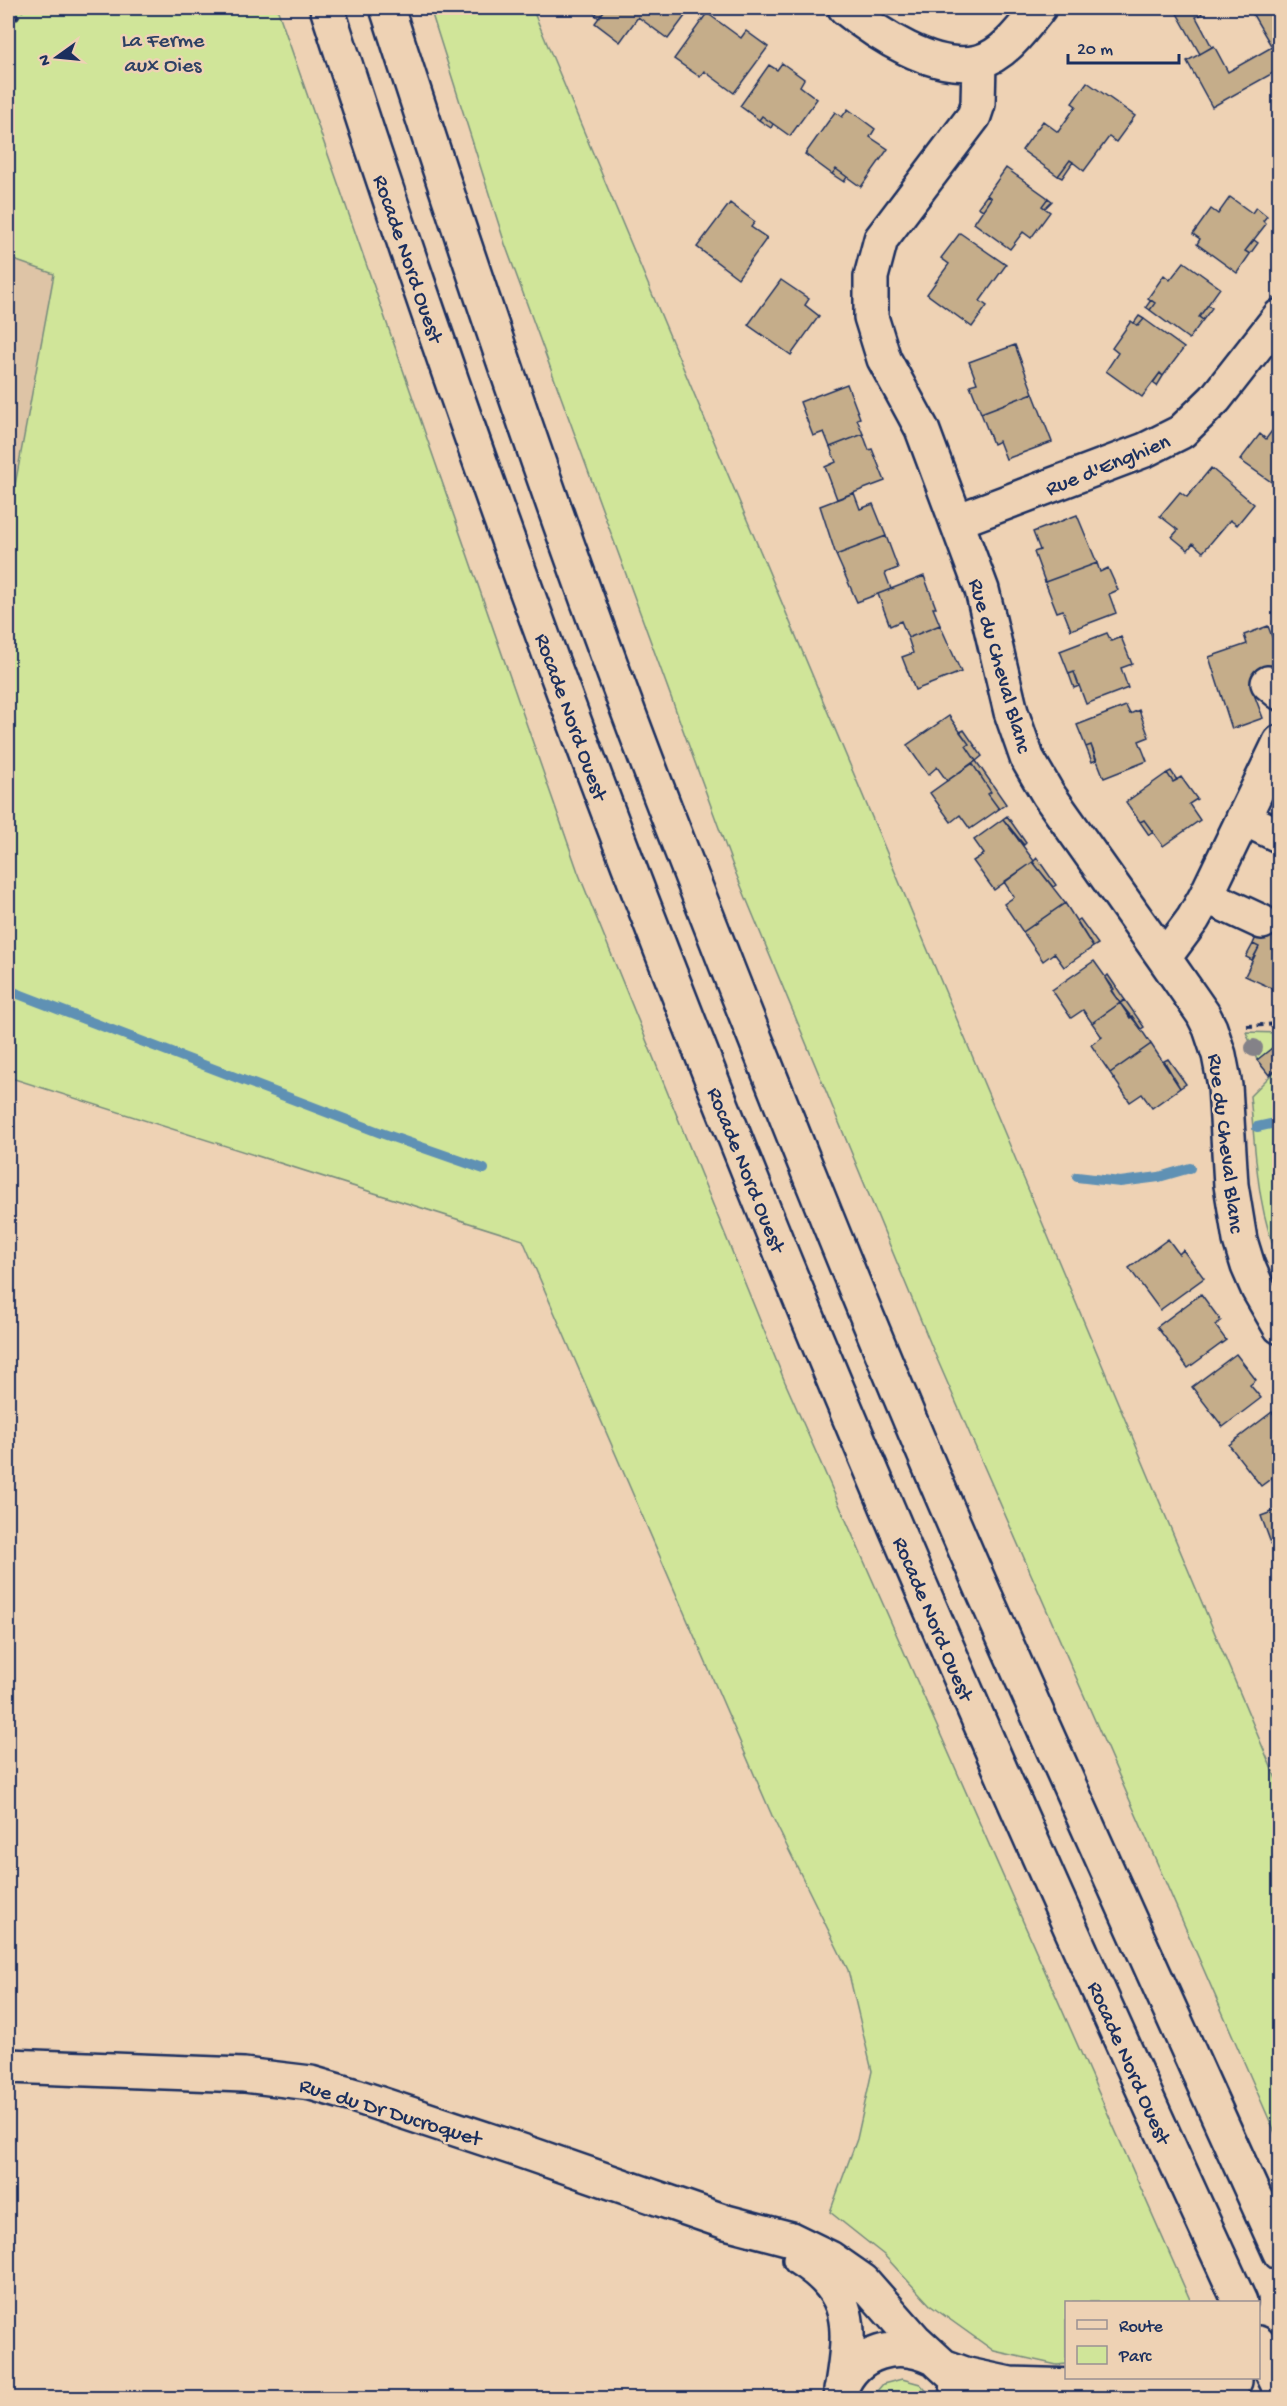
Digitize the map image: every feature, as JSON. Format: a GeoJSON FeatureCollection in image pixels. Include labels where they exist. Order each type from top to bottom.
{"type":"FeatureCollection","features":[{"type":"Feature","properties":{"kind":"main road","name":"Rocade Nord Ouest"},"geometry":{"type":"LineString","coordinates":[[327,8],[406,250],[527,591],[655,936],[718,1095],[872,1472],[1116,2032],[1240,2301]]}},
{"type":"Feature","properties":{"kind":"main road"},"geometry":{"type":"LineString","coordinates":[[387,8],[490,322],[588,601],[664,807],[909,1417],[965,1549],[1280,2253]]}},
{"type":"Feature","properties":{"kind":"main road"},"geometry":{"type":"LineString","coordinates":[[844,8],[879,34],[919,54],[961,63],[979,62],[998,52],[1012,40],[1039,8]]}},
{"type":"Feature","properties":{"kind":"main road","name":"Rue du Cheval Blanc"},"geometry":{"type":"LineString","coordinates":[[979,62],[978,104],[974,116],[881,239],[871,277],[869,295],[871,317],[884,358],[914,410],[957,521],[987,606],[1011,712],[1027,758],[1048,794],[1203,1014],[1217,1048],[1225,1086],[1231,1185],[1239,1232],[1248,1266],[1280,1327]]}},
{"type":"Feature","properties":{"kind":"main road","name":"Rue d'Enghien"},"geometry":{"type":"LineString","coordinates":[[957,521],[1145,450],[1181,432],[1215,399],[1280,316]]}},
{"type":"Feature","properties":{"kind":"main road"},"geometry":{"type":"LineString","coordinates":[[1164,958],[1193,919],[1206,896],[1280,742]]}},
{"type":"Feature","properties":{"kind":"main road"},"geometry":{"type":"LineString","coordinates":[[1243,818],[1280,836]]}},
{"type":"Feature","properties":{"kind":"main road"},"geometry":{"type":"LineString","coordinates":[[1206,896],[1262,922]]}},
{"type":"Feature","properties":{"kind":"main road","name":"Rue du Dr Ducroquet"},"geometry":{"type":"LineString","coordinates":[[8,2066],[244,2075],[311,2083],[516,2149],[726,2222]]}},
{"type":"Feature","properties":{"kind":"main road"},"geometry":{"type":"LineString","coordinates":[[726,2222],[790,2239],[830,2258],[868,2286],[915,2340],[940,2362],[957,2383],[963,2398]]}},
{"type":"Feature","properties":{"kind":"main road"},"geometry":{"type":"LineString","coordinates":[[726,2222],[809,2265],[836,2290],[842,2304],[847,2328],[847,2355],[840,2392]]}},
{"type":"Feature","properties":{"kind":"main road"},"geometry":{"type":"LineString","coordinates":[[1260,2347],[1280,2389]]}},
{"type":"Feature","properties":{"kind":"main road"},"geometry":{"type":"LineString","coordinates":[[840,2392],[847,2376],[861,2362],[887,2350],[906,2348],[968,2375],[1010,2384],[1142,2388],[1235,2381]]}},
{"type":"Feature","properties":{"kind":"main road"},"geometry":{"type":"LineString","coordinates":[[1094,2398],[1142,2388]]}},
{"type":"Feature","properties":{"kind":"path"},"geometry":{"type":"LineString","coordinates":[[8,27],[13,24],[23,8]]}},
{"type":"Feature","properties":{"kind":"shaded area"},"geometry":{"type":"Polygon","coordinates":[[[8,258],[54,273],[8,523],[8,258]]]}},
{"type":"Feature","properties":{"kind":"green space","name":"La Ferme aux Oies"},"geometry":{"type":"Polygon","coordinates":[[[8,8],[277,8],[578,872],[785,1382],[1191,2301],[1065,2301],[1065,2364],[1057,2365],[994,2351],[931,2306],[884,2255],[830,2212],[857,2139],[872,2071],[848,1970],[773,1818],[523,1240],[8,1077],[8,523],[54,274],[8,258],[8,8]]]}},
{"type":"Feature","properties":{"kind":"green space"},"geometry":{"type":"Polygon","coordinates":[[[430,8],[532,8],[1279,1786],[1279,2142],[934,1352],[734,869],[505,244],[430,8]]]}},
{"type":"Feature","properties":{"kind":"green space"},"geometry":{"type":"Polygon","coordinates":[[[1246,1032],[1279,1033],[1279,1057],[1272,1049],[1257,1060],[1246,1032]]]}},
{"type":"Feature","properties":{"kind":"green space"},"geometry":{"type":"Polygon","coordinates":[[[1279,1067],[1279,1260],[1271,1240],[1261,1200],[1250,1096],[1279,1067]]]}},
{"type":"Feature","properties":{"kind":"green space"},"geometry":{"type":"Polygon","coordinates":[[[902,2379],[920,2384],[933,2398],[871,2398],[883,2384],[902,2379]]]}},
{"type":"Feature","properties":{"kind":"building"},"geometry":{"type":"Polygon","coordinates":[[[601,8],[606,8],[599,18],[595,15],[601,8]]]}},
{"type":"Feature","properties":{"kind":"building"},"geometry":{"type":"Polygon","coordinates":[[[606,8],[691,8],[668,39],[638,17],[620,42],[595,23],[606,8]]]}},
{"type":"Feature","properties":{"kind":"building"},"geometry":{"type":"Polygon","coordinates":[[[1174,8],[1198,8],[1202,14],[1196,17],[1212,47],[1200,54],[1174,8]]]}},
{"type":"Feature","properties":{"kind":"building"},"geometry":{"type":"Polygon","coordinates":[[[1249,8],[1280,8],[1280,69],[1212,107],[1187,61],[1214,46],[1228,72],[1272,47],[1249,8]]]}},
{"type":"Feature","properties":{"kind":"building"},"geometry":{"type":"Polygon","coordinates":[[[707,13],[741,38],[746,31],[768,47],[734,93],[704,71],[700,77],[674,59],[707,13]]]}},
{"type":"Feature","properties":{"kind":"building"},"geometry":{"type":"Polygon","coordinates":[[[782,63],[804,79],[800,86],[817,99],[790,136],[762,116],[759,120],[740,106],[769,65],[777,70],[782,63]]]}},
{"type":"Feature","properties":{"kind":"building"},"geometry":{"type":"Polygon","coordinates":[[[1087,82],[1135,116],[1116,142],[1109,137],[1084,171],[1070,160],[1058,176],[1022,150],[1043,121],[1058,132],[1076,106],[1072,103],[1087,82]]]}},
{"type":"Feature","properties":{"kind":"building"},"geometry":{"type":"Polygon","coordinates":[[[848,109],[875,129],[870,137],[888,149],[861,187],[836,169],[832,174],[805,154],[835,112],[842,117],[848,109]]]}},
{"type":"Feature","properties":{"kind":"building"},"geometry":{"type":"Polygon","coordinates":[[[762,116],[773,124],[771,128],[759,120],[762,116]]]}},
{"type":"Feature","properties":{"kind":"building"},"geometry":{"type":"Polygon","coordinates":[[[1070,160],[1073,162],[1062,178],[1058,176],[1070,160]]]}},
{"type":"Feature","properties":{"kind":"building"},"geometry":{"type":"Polygon","coordinates":[[[1006,168],[1048,198],[1042,206],[1050,212],[1031,238],[1023,232],[1010,249],[974,223],[991,198],[987,195],[1006,168]]]}},
{"type":"Feature","properties":{"kind":"building"},"geometry":{"type":"Polygon","coordinates":[[[836,169],[847,177],[844,182],[832,174],[836,169]]]}},
{"type":"Feature","properties":{"kind":"building"},"geometry":{"type":"Polygon","coordinates":[[[987,195],[991,198],[983,210],[978,207],[987,195]]]}},
{"type":"Feature","properties":{"kind":"building"},"geometry":{"type":"Polygon","coordinates":[[[1230,197],[1252,213],[1256,207],[1267,216],[1263,221],[1266,224],[1245,251],[1250,254],[1237,273],[1197,244],[1200,239],[1193,234],[1211,209],[1218,214],[1230,197]]]}},
{"type":"Feature","properties":{"kind":"building"},"geometry":{"type":"Polygon","coordinates":[[[1048,198],[1052,201],[1045,208],[1042,206],[1048,198]]]}},
{"type":"Feature","properties":{"kind":"building"},"geometry":{"type":"Polygon","coordinates":[[[730,203],[755,222],[751,227],[767,238],[738,278],[697,247],[730,203]]]}},
{"type":"Feature","properties":{"kind":"building"},"geometry":{"type":"Polygon","coordinates":[[[960,233],[1006,265],[980,301],[987,306],[972,327],[927,294],[949,264],[941,258],[960,233]]]}},
{"type":"Feature","properties":{"kind":"building"},"geometry":{"type":"Polygon","coordinates":[[[1254,240],[1258,243],[1250,254],[1245,251],[1254,240]]]}},
{"type":"Feature","properties":{"kind":"building"},"geometry":{"type":"Polygon","coordinates":[[[1184,262],[1220,288],[1199,317],[1203,320],[1189,339],[1150,310],[1155,303],[1148,298],[1164,275],[1170,280],[1184,262]]]}},
{"type":"Feature","properties":{"kind":"building"},"geometry":{"type":"Polygon","coordinates":[[[781,280],[809,299],[805,305],[819,316],[791,355],[748,325],[781,280]]]}},
{"type":"Feature","properties":{"kind":"building"},"geometry":{"type":"Polygon","coordinates":[[[1151,300],[1155,303],[1150,310],[1146,307],[1151,300]]]}},
{"type":"Feature","properties":{"kind":"building"},"geometry":{"type":"Polygon","coordinates":[[[1208,305],[1212,308],[1203,320],[1199,317],[1208,305]]]}},
{"type":"Feature","properties":{"kind":"building"},"geometry":{"type":"Polygon","coordinates":[[[1139,316],[1144,319],[1138,326],[1134,323],[1139,316]]]}},
{"type":"Feature","properties":{"kind":"building"},"geometry":{"type":"Polygon","coordinates":[[[1144,319],[1184,348],[1163,376],[1160,373],[1142,397],[1106,371],[1118,353],[1112,348],[1131,321],[1138,326],[1144,319]]]}},
{"type":"Feature","properties":{"kind":"building"},"geometry":{"type":"Polygon","coordinates":[[[1015,345],[1033,393],[981,413],[970,385],[977,383],[969,362],[1015,345]]]}},
{"type":"Feature","properties":{"kind":"building"},"geometry":{"type":"Polygon","coordinates":[[[1160,373],[1163,376],[1157,386],[1153,383],[1160,373]]]}},
{"type":"Feature","properties":{"kind":"building"},"geometry":{"type":"Polygon","coordinates":[[[847,384],[860,418],[857,419],[863,434],[830,447],[824,432],[813,436],[800,402],[847,384]]]}},
{"type":"Feature","properties":{"kind":"building"},"geometry":{"type":"Polygon","coordinates":[[[1033,393],[1052,442],[1006,459],[999,441],[993,444],[981,413],[1033,393]]]}},
{"type":"Feature","properties":{"kind":"building"},"geometry":{"type":"Polygon","coordinates":[[[1280,420],[1280,488],[1240,460],[1260,434],[1266,439],[1280,420]]]}},
{"type":"Feature","properties":{"kind":"building"},"geometry":{"type":"Polygon","coordinates":[[[863,434],[885,481],[837,499],[825,467],[836,462],[830,447],[863,434]]]}},
{"type":"Feature","properties":{"kind":"building"},"geometry":{"type":"Polygon","coordinates":[[[1211,468],[1254,504],[1237,525],[1230,520],[1203,552],[1193,543],[1188,550],[1172,537],[1178,530],[1160,516],[1180,492],[1187,497],[1211,468]]]}},
{"type":"Feature","properties":{"kind":"building"},"geometry":{"type":"Polygon","coordinates":[[[854,493],[860,509],[873,504],[886,536],[836,555],[820,506],[854,493]]]}},
{"type":"Feature","properties":{"kind":"building"},"geometry":{"type":"Polygon","coordinates":[[[1077,515],[1097,563],[1045,582],[1034,552],[1040,550],[1033,532],[1077,515]]]}},
{"type":"Feature","properties":{"kind":"building"},"geometry":{"type":"Polygon","coordinates":[[[886,536],[898,568],[885,573],[891,589],[857,602],[836,555],[886,536]]]}},
{"type":"Feature","properties":{"kind":"building"},"geometry":{"type":"Polygon","coordinates":[[[1097,563],[1100,572],[1108,568],[1118,590],[1109,594],[1116,613],[1071,630],[1063,610],[1057,612],[1045,582],[1097,563]]]}},
{"type":"Feature","properties":{"kind":"building"},"geometry":{"type":"Polygon","coordinates":[[[924,576],[940,625],[908,638],[901,621],[890,626],[878,594],[924,576]]]}},
{"type":"Feature","properties":{"kind":"building"},"geometry":{"type":"Polygon","coordinates":[[[940,625],[961,672],[915,690],[902,657],[913,653],[908,638],[940,625]]]}},
{"type":"Feature","properties":{"kind":"building"},"geometry":{"type":"Polygon","coordinates":[[[1268,626],[1280,658],[1280,679],[1252,689],[1263,718],[1232,729],[1209,657],[1247,644],[1244,635],[1268,626]]]}},
{"type":"Feature","properties":{"kind":"building"},"geometry":{"type":"Polygon","coordinates":[[[1107,633],[1111,641],[1121,637],[1132,664],[1121,668],[1128,688],[1086,704],[1074,672],[1069,674],[1060,651],[1107,633]]]}},
{"type":"Feature","properties":{"kind":"building"},"geometry":{"type":"Polygon","coordinates":[[[1074,672],[1079,686],[1074,688],[1069,674],[1074,672]]]}},
{"type":"Feature","properties":{"kind":"building"},"geometry":{"type":"Polygon","coordinates":[[[1126,706],[1130,714],[1139,710],[1149,737],[1139,741],[1147,761],[1104,778],[1091,745],[1086,747],[1077,725],[1126,706]]]}},
{"type":"Feature","properties":{"kind":"building"},"geometry":{"type":"Polygon","coordinates":[[[949,716],[969,744],[966,746],[976,761],[947,781],[937,767],[928,775],[907,745],[949,716]]]}},
{"type":"Feature","properties":{"kind":"building"},"geometry":{"type":"Polygon","coordinates":[[[964,730],[982,756],[976,761],[966,746],[969,744],[960,732],[964,730]]]}},
{"type":"Feature","properties":{"kind":"building"},"geometry":{"type":"Polygon","coordinates":[[[1091,745],[1096,760],[1092,762],[1086,747],[1091,745]]]}},
{"type":"Feature","properties":{"kind":"building"},"geometry":{"type":"Polygon","coordinates":[[[976,761],[1006,804],[999,809],[988,794],[991,792],[972,763],[976,761]]]}},
{"type":"Feature","properties":{"kind":"building"},"geometry":{"type":"Polygon","coordinates":[[[972,763],[991,792],[988,794],[999,809],[970,829],[960,815],[951,822],[930,793],[972,763]]]}},
{"type":"Feature","properties":{"kind":"building"},"geometry":{"type":"Polygon","coordinates":[[[1171,771],[1177,780],[1173,782],[1167,773],[1171,771]]]}},
{"type":"Feature","properties":{"kind":"building"},"geometry":{"type":"Polygon","coordinates":[[[1167,773],[1173,782],[1181,777],[1197,799],[1189,804],[1200,820],[1163,846],[1144,820],[1140,822],[1126,802],[1167,773]]]}},
{"type":"Feature","properties":{"kind":"building"},"geometry":{"type":"Polygon","coordinates":[[[1007,816],[1026,843],[1024,845],[1003,819],[1007,816]]]}},
{"type":"Feature","properties":{"kind":"building"},"geometry":{"type":"Polygon","coordinates":[[[1003,819],[1034,861],[994,890],[973,861],[984,854],[974,840],[1003,819]]]}},
{"type":"Feature","properties":{"kind":"building"},"geometry":{"type":"Polygon","coordinates":[[[1144,820],[1153,832],[1149,835],[1140,822],[1144,820]]]}},
{"type":"Feature","properties":{"kind":"building"},"geometry":{"type":"Polygon","coordinates":[[[1037,858],[1056,885],[1053,887],[1033,862],[1037,858]]]}},
{"type":"Feature","properties":{"kind":"building"},"geometry":{"type":"Polygon","coordinates":[[[1033,862],[1065,903],[1023,932],[1004,904],[1014,897],[1004,882],[1033,862]]]}},
{"type":"Feature","properties":{"kind":"building"},"geometry":{"type":"Polygon","coordinates":[[[1065,903],[1093,947],[1064,967],[1054,953],[1043,961],[1023,932],[1065,903]]]}},
{"type":"Feature","properties":{"kind":"building"},"geometry":{"type":"Polygon","coordinates":[[[1267,912],[1280,917],[1280,992],[1245,976],[1259,947],[1253,944],[1267,912]]]}},
{"type":"Feature","properties":{"kind":"building"},"geometry":{"type":"Polygon","coordinates":[[[1080,919],[1098,944],[1093,947],[1077,921],[1080,919]]]}},
{"type":"Feature","properties":{"kind":"building"},"geometry":{"type":"Polygon","coordinates":[[[1253,944],[1259,947],[1252,960],[1246,957],[1253,944]]]}},
{"type":"Feature","properties":{"kind":"building"},"geometry":{"type":"Polygon","coordinates":[[[1094,961],[1114,989],[1111,991],[1120,1003],[1092,1023],[1083,1010],[1071,1018],[1052,990],[1094,961]]]}},
{"type":"Feature","properties":{"kind":"building"},"geometry":{"type":"Polygon","coordinates":[[[1108,975],[1125,1000],[1120,1003],[1105,978],[1108,975]]]}},
{"type":"Feature","properties":{"kind":"building"},"geometry":{"type":"Polygon","coordinates":[[[1125,1000],[1144,1027],[1141,1029],[1120,1003],[1125,1000]]]}},
{"type":"Feature","properties":{"kind":"building"},"geometry":{"type":"Polygon","coordinates":[[[1120,1003],[1151,1044],[1110,1073],[1091,1045],[1102,1037],[1092,1023],[1120,1003]]]}},
{"type":"Feature","properties":{"kind":"building"},"geometry":{"type":"Polygon","coordinates":[[[1151,1044],[1180,1088],[1152,1108],[1142,1094],[1130,1102],[1110,1073],[1151,1044]]]}},
{"type":"Feature","properties":{"kind":"building"},"geometry":{"type":"Polygon","coordinates":[[[1272,1048],[1280,1057],[1280,1067],[1269,1075],[1257,1060],[1272,1048]]]}},
{"type":"Feature","properties":{"kind":"building"},"geometry":{"type":"Polygon","coordinates":[[[1168,1059],[1186,1084],[1180,1088],[1164,1061],[1168,1059]]]}},
{"type":"Feature","properties":{"kind":"building"},"geometry":{"type":"Polygon","coordinates":[[[1168,1239],[1179,1254],[1183,1250],[1204,1278],[1160,1310],[1129,1268],[1168,1239]]]}},
{"type":"Feature","properties":{"kind":"building"},"geometry":{"type":"Polygon","coordinates":[[[1201,1294],[1221,1321],[1215,1325],[1226,1340],[1188,1368],[1157,1327],[1201,1294]]]}},
{"type":"Feature","properties":{"kind":"building"},"geometry":{"type":"Polygon","coordinates":[[[1236,1354],[1256,1380],[1250,1385],[1261,1398],[1223,1427],[1192,1387],[1236,1354]]]}},
{"type":"Feature","properties":{"kind":"building"},"geometry":{"type":"Polygon","coordinates":[[[1272,1412],[1280,1421],[1280,1472],[1261,1486],[1229,1445],[1272,1412]]]}},
{"type":"Feature","properties":{"kind":"building"},"geometry":{"type":"Polygon","coordinates":[[[1280,1509],[1280,1565],[1279,1565],[1261,1516],[1280,1509]]]}},
{"type":"Feature","properties":{"kind":"waterway"},"geometry":{"type":"LineString","coordinates":[[8,990],[381,1133],[484,1169]]}},
{"type":"Feature","properties":{"kind":"waterway"},"geometry":{"type":"LineString","coordinates":[[1257,1127],[1280,1122]]}},
{"type":"Feature","properties":{"kind":"waterway"},"geometry":{"type":"LineString","coordinates":[[1077,1177],[1120,1182],[1159,1177],[1190,1168]]}}]}
